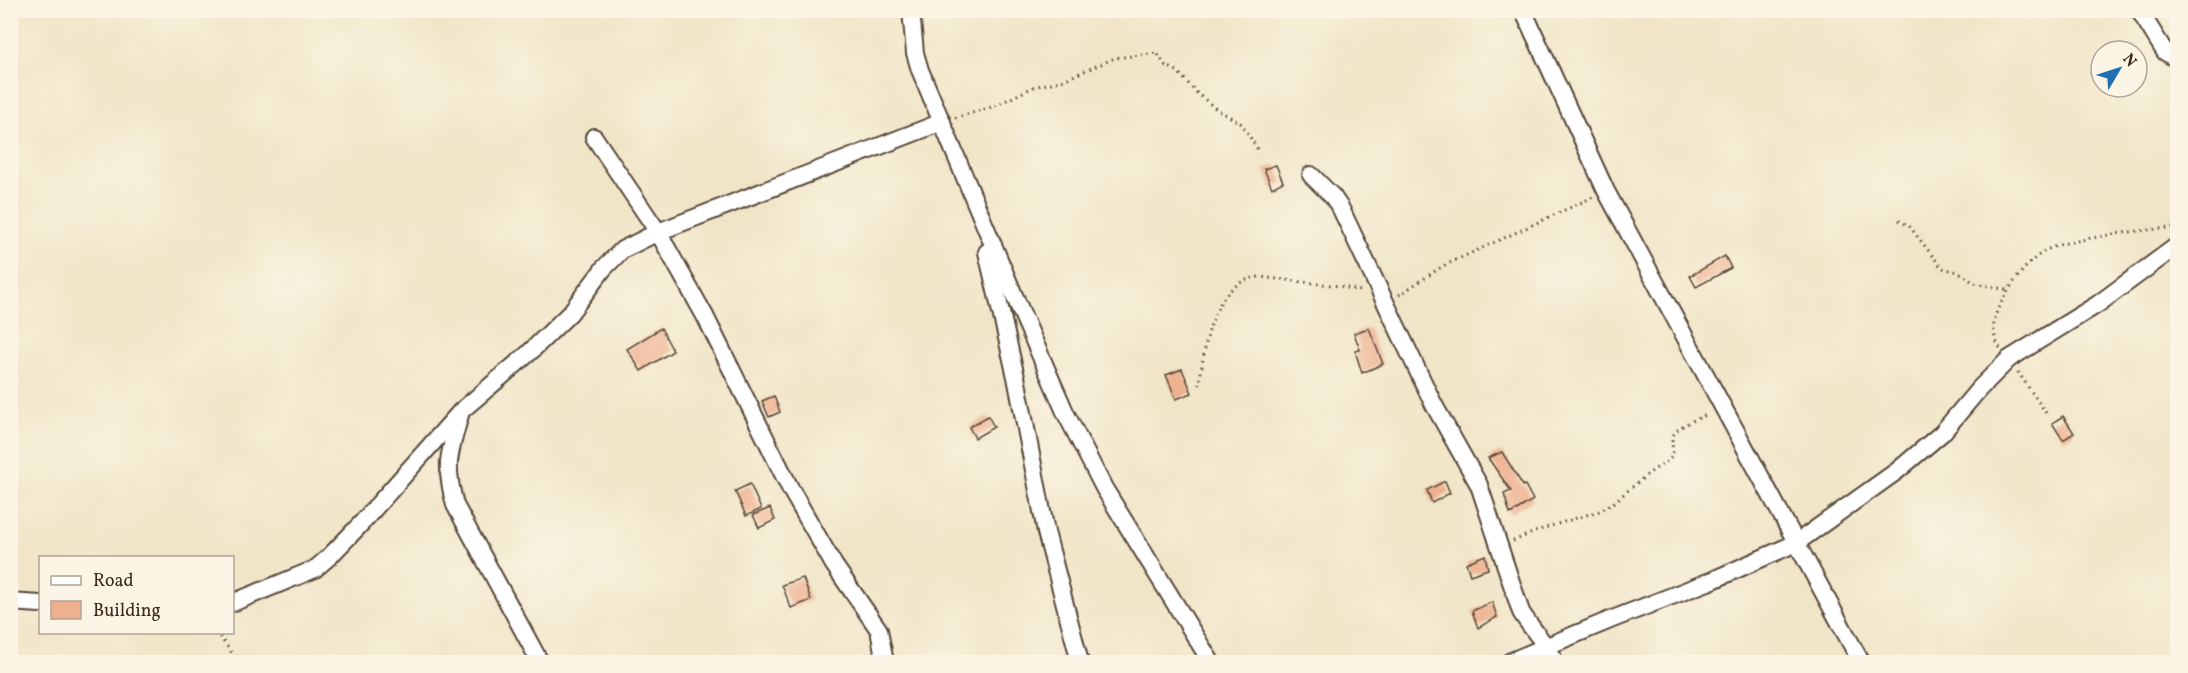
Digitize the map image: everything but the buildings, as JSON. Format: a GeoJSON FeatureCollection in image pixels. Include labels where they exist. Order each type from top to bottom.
{"type":"FeatureCollection","features":[{"type":"Feature","properties":{"kind":"street"},"geometry":{"type":"LineString","coordinates":[[910,10],[915,53],[1066,414],[1104,488],[1211,663]]}},
{"type":"Feature","properties":{"kind":"street"},"geometry":{"type":"LineString","coordinates":[[1523,10],[1606,191],[1860,663]]}},
{"type":"Feature","properties":{"kind":"street"},"geometry":{"type":"LineString","coordinates":[[2139,10],[2165,52],[2178,60]]}},
{"type":"Feature","properties":{"kind":"street"},"geometry":{"type":"LineString","coordinates":[[234,602],[315,569],[358,527],[461,411],[570,313],[603,268],[622,250],[658,232],[942,122]]}},
{"type":"Feature","properties":{"kind":"street"},"geometry":{"type":"LineString","coordinates":[[594,137],[658,232],[722,349],[791,490],[834,566],[879,630],[885,663]]}},
{"type":"Feature","properties":{"kind":"street"},"geometry":{"type":"LineString","coordinates":[[949,138],[989,258],[1016,376],[1046,532],[1080,663]]}},
{"type":"Feature","properties":{"kind":"street"},"geometry":{"type":"LineString","coordinates":[[1311,175],[1333,197],[1341,209],[1434,405],[1479,485],[1521,612],[1529,625],[1548,645],[1556,663]]}},
{"type":"Feature","properties":{"kind":"street"},"geometry":{"type":"LineString","coordinates":[[1509,663],[1548,645],[1724,576],[1796,543],[1896,471],[1942,433],[1979,389],[2009,359],[2098,304],[2178,245]]}},
{"type":"Feature","properties":{"kind":"street"},"geometry":{"type":"LineString","coordinates":[[461,411],[447,465],[455,505],[540,663]]}},
{"type":"Feature","properties":{"kind":"street"},"geometry":{"type":"LineString","coordinates":[[10,602],[39,604]]}},
{"type":"Feature","properties":{"kind":"path"},"geometry":{"type":"LineString","coordinates":[[942,122],[995,106],[1033,87],[1061,81],[1115,58],[1157,53],[1165,65],[1177,71],[1197,93],[1215,108],[1242,124],[1258,150]]}},
{"type":"Feature","properties":{"kind":"path"},"geometry":{"type":"LineString","coordinates":[[1199,385],[1210,324],[1226,295],[1249,280],[1260,278],[1339,286],[1384,301],[1443,266],[1606,191]]}},
{"type":"Feature","properties":{"kind":"path"},"geometry":{"type":"LineString","coordinates":[[1899,220],[1910,227],[1942,268],[1959,272],[1974,283],[2008,290]]}},
{"type":"Feature","properties":{"kind":"path"},"geometry":{"type":"LineString","coordinates":[[2046,413],[1993,334],[1997,309],[2008,290],[2036,257],[2057,245],[2120,232],[2178,227]]}},
{"type":"Feature","properties":{"kind":"path"},"geometry":{"type":"LineString","coordinates":[[1500,546],[1545,528],[1599,511],[1670,459],[1673,454],[1672,436],[1674,433],[1711,413],[1725,411]]}},
{"type":"Feature","properties":{"kind":"path"},"geometry":{"type":"LineString","coordinates":[[217,634],[239,663]]}}]}
